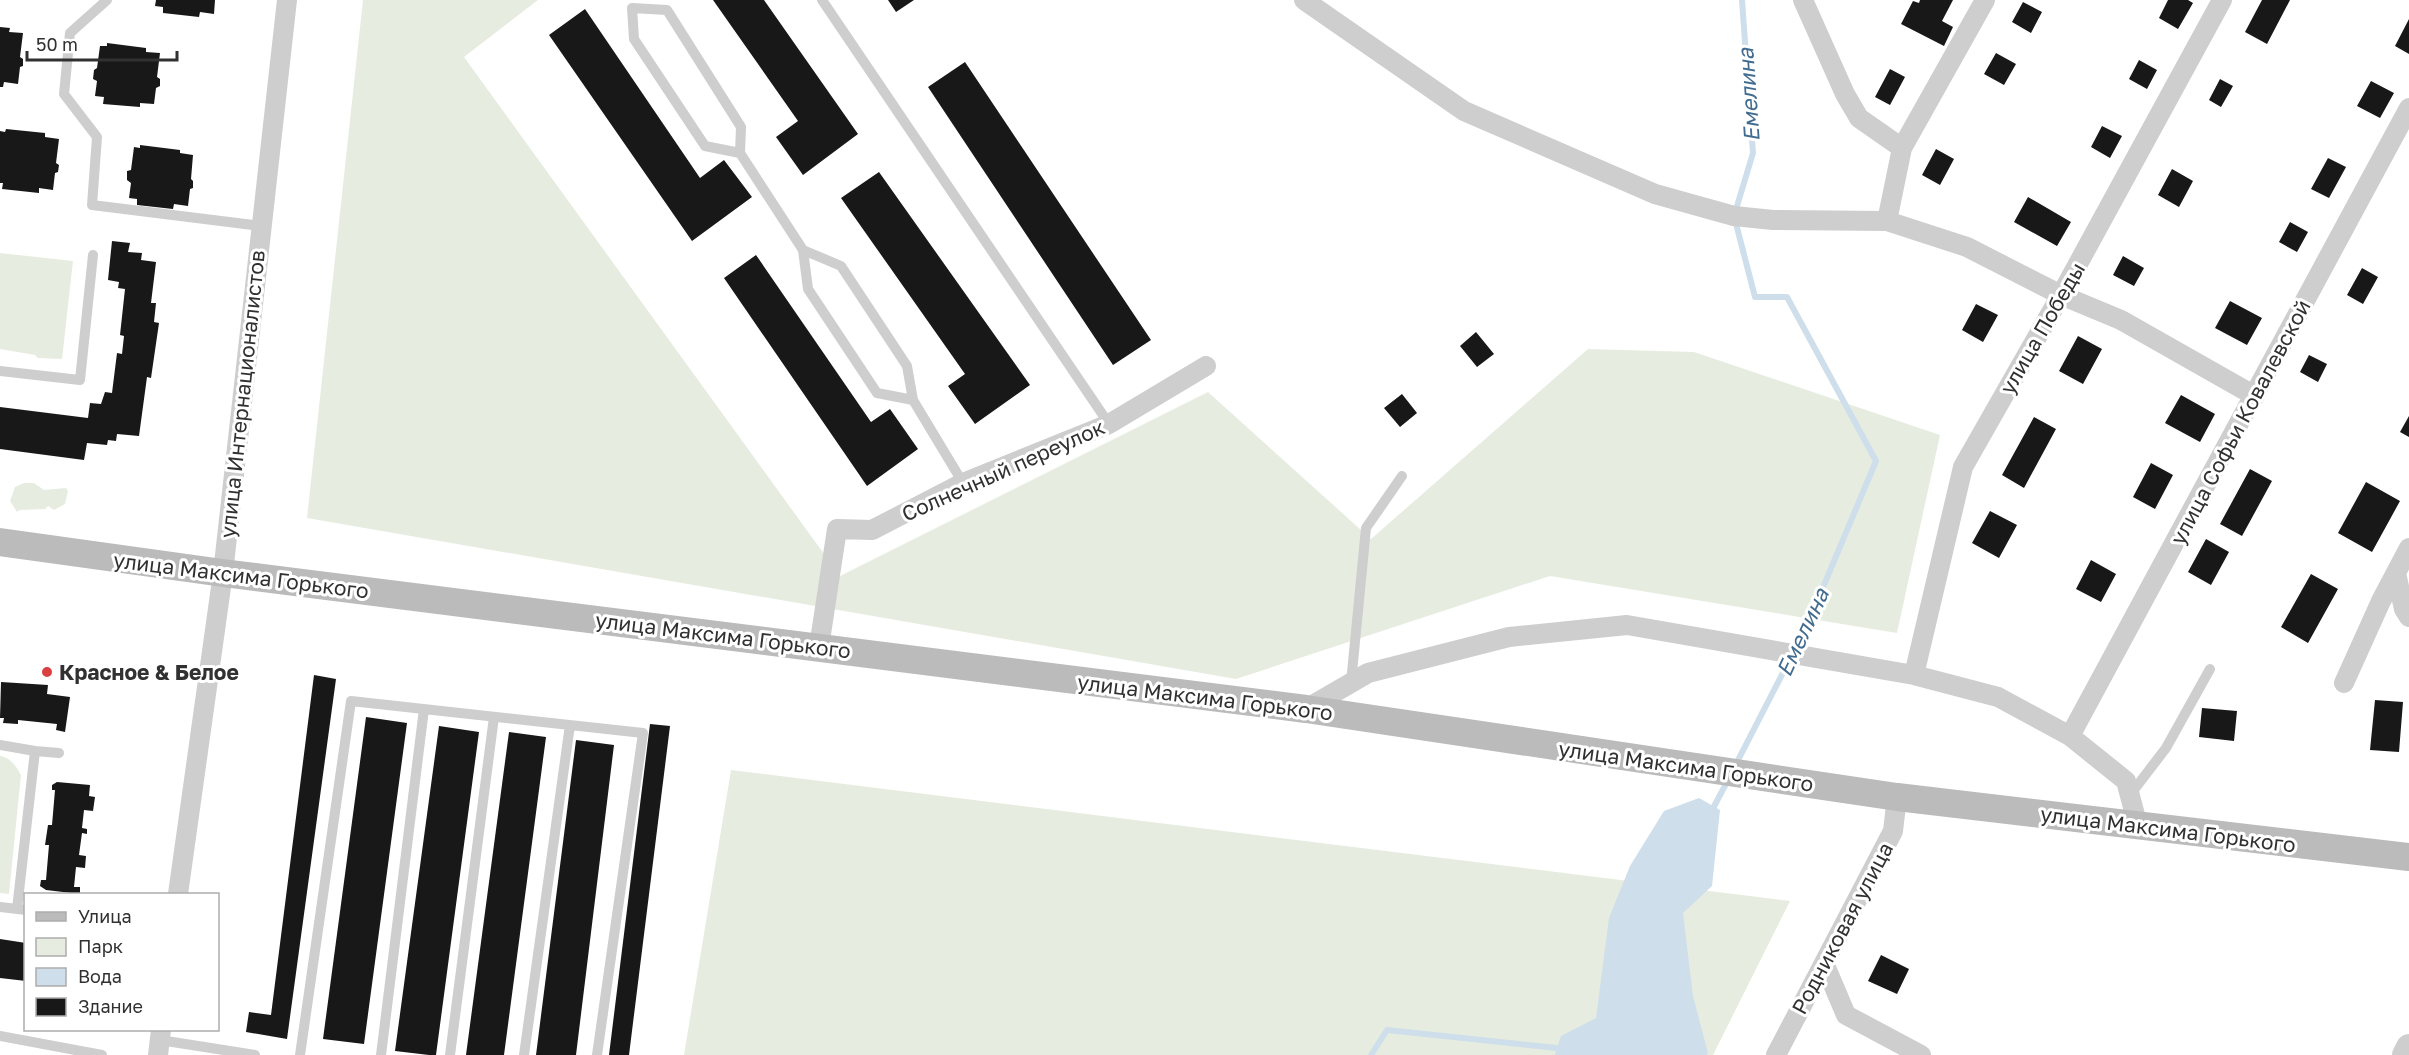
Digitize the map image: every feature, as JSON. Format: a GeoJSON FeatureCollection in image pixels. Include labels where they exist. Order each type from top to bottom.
{"type":"FeatureCollection","features":[{"type":"Feature","properties":{"kind":"main road","name":"улица Максима Горького"},"geometry":{"type":"LineString","coordinates":[[0,542],[223,573],[1306,709],[1897,797],[2409,857]]}},
{"type":"Feature","properties":{"kind":"street","name":"улица Интернационалистов"},"geometry":{"type":"LineString","coordinates":[[178,893],[223,573],[287,0]]}},
{"type":"Feature","properties":{"kind":"street"},"geometry":{"type":"LineString","coordinates":[[1304,0],[1464,111],[1656,194],[1734,216],[1773,220],[1887,221],[1967,247],[2061,295],[2121,320],[2255,396]]}},
{"type":"Feature","properties":{"kind":"street"},"geometry":{"type":"LineString","coordinates":[[1803,0],[1845,94],[1859,118],[1902,148]]}},
{"type":"Feature","properties":{"kind":"street"},"geometry":{"type":"LineString","coordinates":[[1887,221],[1902,148],[1985,0]]}},
{"type":"Feature","properties":{"kind":"street","name":"улица Победы"},"geometry":{"type":"LineString","coordinates":[[1914,675],[1963,467],[2061,295],[2223,0]]}},
{"type":"Feature","properties":{"kind":"street","name":"улица Софьи Ковалевской"},"geometry":{"type":"LineString","coordinates":[[2070,736],[2409,108]]}},
{"type":"Feature","properties":{"kind":"street","name":"Солнечный переулок"},"geometry":{"type":"LineString","coordinates":[[819,647],[837,529],[872,530],[963,483],[1109,424],[1206,366]]}},
{"type":"Feature","properties":{"kind":"street"},"geometry":{"type":"LineString","coordinates":[[2344,683],[2381,601],[2409,548]]}},
{"type":"Feature","properties":{"kind":"street"},"geometry":{"type":"LineString","coordinates":[[2396,573],[2404,609],[2409,617]]}},
{"type":"Feature","properties":{"kind":"street"},"geometry":{"type":"LineString","coordinates":[[1306,709],[1368,673],[1509,637],[1627,625],[1914,675],[1998,697],[2070,736],[2126,781],[2138,826]]}},
{"type":"Feature","properties":{"kind":"street","name":"Родниковая улица"},"geometry":{"type":"LineString","coordinates":[[1776,1055],[1893,831],[1897,797]]}},
{"type":"Feature","properties":{"kind":"street"},"geometry":{"type":"LineString","coordinates":[[1824,963],[1846,1015],[1920,1055]]}},
{"type":"Feature","properties":{"kind":"street"},"geometry":{"type":"LineString","coordinates":[[2405,1055],[2409,1047]]}},
{"type":"Feature","properties":{"kind":"lane"},"geometry":{"type":"LineString","coordinates":[[107,0],[70,33],[64,94],[97,137],[92,205],[261,226]]}},
{"type":"Feature","properties":{"kind":"lane"},"geometry":{"type":"LineString","coordinates":[[822,0],[1109,424]]}},
{"type":"Feature","properties":{"kind":"lane"},"geometry":{"type":"LineString","coordinates":[[740,153],[705,146],[634,39],[632,8],[667,10],[741,127],[740,153],[803,250],[808,289],[877,393],[913,399]]}},
{"type":"Feature","properties":{"kind":"lane"},"geometry":{"type":"LineString","coordinates":[[803,250],[841,266],[907,366],[913,399],[963,483]]}},
{"type":"Feature","properties":{"kind":"lane"},"geometry":{"type":"LineString","coordinates":[[0,371],[80,380],[93,255]]}},
{"type":"Feature","properties":{"kind":"lane"},"geometry":{"type":"LineString","coordinates":[[1351,683],[1366,528],[1402,476]]}},
{"type":"Feature","properties":{"kind":"lane"},"geometry":{"type":"LineString","coordinates":[[2130,795],[2166,747],[2211,669]]}},
{"type":"Feature","properties":{"kind":"lane"},"geometry":{"type":"LineString","coordinates":[[300,1055],[351,701],[643,733],[597,1055]]}},
{"type":"Feature","properties":{"kind":"lane"},"geometry":{"type":"LineString","coordinates":[[381,1055],[424,709]]}},
{"type":"Feature","properties":{"kind":"lane"},"geometry":{"type":"LineString","coordinates":[[450,1055],[494,717]]}},
{"type":"Feature","properties":{"kind":"lane"},"geometry":{"type":"LineString","coordinates":[[524,1055],[570,725]]}},
{"type":"Feature","properties":{"kind":"lane"},"geometry":{"type":"LineString","coordinates":[[0,745],[59,753]]}},
{"type":"Feature","properties":{"kind":"lane"},"geometry":{"type":"LineString","coordinates":[[0,907],[21,909],[35,751]]}},
{"type":"Feature","properties":{"kind":"lane"},"geometry":{"type":"LineString","coordinates":[[0,1036],[102,1055]]}},
{"type":"Feature","properties":{"kind":"lane"},"geometry":{"type":"LineString","coordinates":[[160,1041],[255,1055]]}},
{"type":"Feature","properties":{"kind":"green space"},"geometry":{"type":"Polygon","coordinates":[[[363,0],[538,0],[464,57],[840,576],[1208,392],[1371,539],[1588,349],[1694,352],[1940,435],[1897,633],[1550,576],[1236,679],[307,518],[363,0]]]}},
{"type":"Feature","properties":{"kind":"green space"},"geometry":{"type":"Polygon","coordinates":[[[0,253],[73,261],[62,359],[38,358],[35,355],[0,349],[0,253]]]}},
{"type":"Feature","properties":{"kind":"green space"},"geometry":{"type":"Polygon","coordinates":[[[24,483],[34,483],[44,490],[66,488],[68,491],[65,504],[54,510],[48,506],[45,509],[17,512],[10,501],[15,487],[24,483]]]}},
{"type":"Feature","properties":{"kind":"green space"},"geometry":{"type":"Polygon","coordinates":[[[0,756],[10,760],[21,775],[9,894],[0,893],[0,756]]]}},
{"type":"Feature","properties":{"kind":"green space"},"geometry":{"type":"Polygon","coordinates":[[[731,770],[1790,901],[1713,1055],[684,1055],[731,770]]]}},
{"type":"Feature","properties":{"kind":"water"},"geometry":{"type":"Polygon","coordinates":[[[1699,798],[1720,810],[1712,886],[1683,913],[1693,996],[1707,1055],[1555,1055],[1561,1036],[1596,1018],[1609,918],[1630,866],[1664,811],[1699,798]]]}},
{"type":"Feature","properties":{"kind":"building"},"geometry":{"type":"Polygon","coordinates":[[[156,0],[215,0],[214,14],[200,12],[199,17],[163,13],[163,7],[155,6],[156,0]]]}},
{"type":"Feature","properties":{"kind":"building"},"geometry":{"type":"Polygon","coordinates":[[[713,0],[764,0],[858,134],[803,175],[776,137],[798,121],[713,0]]]}},
{"type":"Feature","properties":{"kind":"building"},"geometry":{"type":"Polygon","coordinates":[[[888,0],[914,0],[896,12],[888,0]]]}},
{"type":"Feature","properties":{"kind":"building"},"geometry":{"type":"Polygon","coordinates":[[[1920,0],[1953,0],[1942,21],[1953,27],[1944,46],[1901,24],[1913,1],[1919,3],[1920,0]]]}},
{"type":"Feature","properties":{"kind":"building"},"geometry":{"type":"Polygon","coordinates":[[[2168,0],[2188,0],[2193,3],[2178,29],[2159,18],[2168,0]]]}},
{"type":"Feature","properties":{"kind":"building"},"geometry":{"type":"Polygon","coordinates":[[[2262,0],[2290,0],[2267,44],[2245,32],[2262,0]]]}},
{"type":"Feature","properties":{"kind":"building"},"geometry":{"type":"Polygon","coordinates":[[[2023,2],[2042,12],[2031,33],[2012,22],[2023,2]]]}},
{"type":"Feature","properties":{"kind":"building"},"geometry":{"type":"Polygon","coordinates":[[[585,9],[700,178],[724,160],[752,197],[692,241],[549,35],[585,9]]]}},
{"type":"Feature","properties":{"kind":"building"},"geometry":{"type":"Polygon","coordinates":[[[2409,19],[2409,54],[2395,46],[2409,19]]]}},
{"type":"Feature","properties":{"kind":"building"},"geometry":{"type":"Polygon","coordinates":[[[0,27],[10,28],[9,32],[23,33],[20,57],[23,59],[23,66],[20,67],[18,84],[4,82],[3,87],[0,87],[0,27]]]}},
{"type":"Feature","properties":{"kind":"building"},"geometry":{"type":"Polygon","coordinates":[[[107,43],[146,48],[146,52],[160,53],[157,77],[160,79],[160,86],[156,88],[154,104],[140,103],[140,107],[103,104],[104,97],[95,96],[97,81],[93,79],[94,70],[97,68],[100,46],[107,46],[107,43]]]}},
{"type":"Feature","properties":{"kind":"building"},"geometry":{"type":"Polygon","coordinates":[[[1996,53],[2016,64],[2004,85],[1984,74],[1996,53]]]}},
{"type":"Feature","properties":{"kind":"building"},"geometry":{"type":"Polygon","coordinates":[[[2139,60],[2157,70],[2147,89],[2129,79],[2139,60]]]}},
{"type":"Feature","properties":{"kind":"building"},"geometry":{"type":"Polygon","coordinates":[[[965,62],[1151,340],[1113,365],[928,87],[965,62]]]}},
{"type":"Feature","properties":{"kind":"building"},"geometry":{"type":"Polygon","coordinates":[[[1890,69],[1905,77],[1890,105],[1875,97],[1890,69]]]}},
{"type":"Feature","properties":{"kind":"building"},"geometry":{"type":"Polygon","coordinates":[[[2220,79],[2233,86],[2221,107],[2209,100],[2220,79]]]}},
{"type":"Feature","properties":{"kind":"building"},"geometry":{"type":"Polygon","coordinates":[[[2371,81],[2394,93],[2380,118],[2357,106],[2371,81]]]}},
{"type":"Feature","properties":{"kind":"building"},"geometry":{"type":"Polygon","coordinates":[[[2102,126],[2122,136],[2110,158],[2091,147],[2102,126]]]}},
{"type":"Feature","properties":{"kind":"building"},"geometry":{"type":"Polygon","coordinates":[[[6,129],[45,133],[45,137],[59,139],[56,163],[59,165],[58,172],[55,173],[53,190],[39,188],[39,193],[2,189],[0,131],[5,132],[6,129]]]}},
{"type":"Feature","properties":{"kind":"building"},"geometry":{"type":"Polygon","coordinates":[[[140,145],[180,150],[180,153],[193,155],[191,179],[193,188],[190,189],[188,206],[174,204],[173,209],[137,205],[137,199],[129,198],[131,183],[127,180],[127,171],[131,170],[134,147],[140,148],[140,145]]]}},
{"type":"Feature","properties":{"kind":"building"},"geometry":{"type":"Polygon","coordinates":[[[1936,149],[1954,159],[1940,185],[1922,175],[1936,149]]]}},
{"type":"Feature","properties":{"kind":"building"},"geometry":{"type":"Polygon","coordinates":[[[2328,158],[2346,167],[2329,198],[2311,189],[2328,158]]]}},
{"type":"Feature","properties":{"kind":"building"},"geometry":{"type":"Polygon","coordinates":[[[2172,169],[2193,181],[2179,207],[2158,195],[2172,169]]]}},
{"type":"Feature","properties":{"kind":"building"},"geometry":{"type":"Polygon","coordinates":[[[879,172],[1030,385],[975,424],[948,386],[965,374],[841,198],[879,172]]]}},
{"type":"Feature","properties":{"kind":"building"},"geometry":{"type":"Polygon","coordinates":[[[2028,197],[2071,222],[2057,246],[2014,222],[2028,197]]]}},
{"type":"Feature","properties":{"kind":"building"},"geometry":{"type":"Polygon","coordinates":[[[2290,222],[2308,232],[2297,252],[2279,242],[2290,222]]]}},
{"type":"Feature","properties":{"kind":"building"},"geometry":{"type":"Polygon","coordinates":[[[112,241],[130,243],[128,252],[142,253],[141,260],[156,262],[151,303],[156,303],[154,322],[159,323],[151,378],[147,377],[139,436],[117,434],[116,441],[108,440],[107,445],[87,443],[84,460],[0,449],[0,407],[88,418],[90,403],[101,404],[105,392],[112,393],[117,353],[122,354],[124,336],[120,335],[125,289],[118,288],[119,282],[108,280],[112,241]]]}},
{"type":"Feature","properties":{"kind":"building"},"geometry":{"type":"Polygon","coordinates":[[[756,255],[871,422],[890,409],[918,449],[867,486],[724,278],[756,255]]]}},
{"type":"Feature","properties":{"kind":"building"},"geometry":{"type":"Polygon","coordinates":[[[2123,256],[2144,268],[2134,286],[2113,275],[2123,256]]]}},
{"type":"Feature","properties":{"kind":"building"},"geometry":{"type":"Polygon","coordinates":[[[2362,268],[2378,277],[2363,304],[2347,295],[2362,268]]]}},
{"type":"Feature","properties":{"kind":"building"},"geometry":{"type":"Polygon","coordinates":[[[2230,301],[2262,318],[2247,345],[2215,328],[2230,301]]]}},
{"type":"Feature","properties":{"kind":"building"},"geometry":{"type":"Polygon","coordinates":[[[1976,304],[1998,315],[1983,342],[1962,330],[1976,304]]]}},
{"type":"Feature","properties":{"kind":"building"},"geometry":{"type":"Polygon","coordinates":[[[1476,332],[1494,354],[1477,367],[1460,346],[1476,332]]]}},
{"type":"Feature","properties":{"kind":"building"},"geometry":{"type":"Polygon","coordinates":[[[2078,336],[2102,349],[2083,384],[2059,371],[2078,336]]]}},
{"type":"Feature","properties":{"kind":"building"},"geometry":{"type":"Polygon","coordinates":[[[2309,355],[2327,364],[2318,382],[2300,372],[2309,355]]]}},
{"type":"Feature","properties":{"kind":"building"},"geometry":{"type":"Polygon","coordinates":[[[1402,394],[1417,413],[1400,427],[1384,408],[1402,394]]]}},
{"type":"Feature","properties":{"kind":"building"},"geometry":{"type":"Polygon","coordinates":[[[2181,395],[2215,414],[2200,442],[2165,423],[2181,395]]]}},
{"type":"Feature","properties":{"kind":"building"},"geometry":{"type":"Polygon","coordinates":[[[2409,416],[2409,437],[2400,432],[2409,416]]]}},
{"type":"Feature","properties":{"kind":"building"},"geometry":{"type":"Polygon","coordinates":[[[2034,417],[2056,429],[2024,488],[2002,475],[2034,417]]]}},
{"type":"Feature","properties":{"kind":"building"},"geometry":{"type":"Polygon","coordinates":[[[2151,463],[2173,475],[2155,509],[2133,497],[2151,463]]]}},
{"type":"Feature","properties":{"kind":"building"},"geometry":{"type":"Polygon","coordinates":[[[2250,469],[2272,481],[2242,536],[2220,524],[2250,469]]]}},
{"type":"Feature","properties":{"kind":"building"},"geometry":{"type":"Polygon","coordinates":[[[2366,482],[2400,501],[2372,552],[2338,533],[2366,482]]]}},
{"type":"Feature","properties":{"kind":"building"},"geometry":{"type":"Polygon","coordinates":[[[1990,511],[2017,525],[1999,558],[1972,543],[1990,511]]]}},
{"type":"Feature","properties":{"kind":"building"},"geometry":{"type":"Polygon","coordinates":[[[2206,539],[2229,552],[2211,585],[2188,572],[2206,539]]]}},
{"type":"Feature","properties":{"kind":"building"},"geometry":{"type":"Polygon","coordinates":[[[2091,560],[2116,574],[2101,602],[2076,589],[2091,560]]]}},
{"type":"Feature","properties":{"kind":"building"},"geometry":{"type":"Polygon","coordinates":[[[2311,574],[2338,589],[2308,643],[2281,627],[2311,574]]]}},
{"type":"Feature","properties":{"kind":"building"},"geometry":{"type":"Polygon","coordinates":[[[314,675],[336,679],[287,1039],[246,1032],[249,1012],[271,1015],[314,675]]]}},
{"type":"Feature","properties":{"kind":"building"},"geometry":{"type":"Polygon","coordinates":[[[1,682],[48,685],[47,694],[70,697],[65,732],[56,730],[57,724],[18,720],[18,724],[3,723],[4,718],[0,718],[1,682]]]}},
{"type":"Feature","properties":{"kind":"building"},"geometry":{"type":"Polygon","coordinates":[[[2375,700],[2403,702],[2399,752],[2370,750],[2375,700]]]}},
{"type":"Feature","properties":{"kind":"building"},"geometry":{"type":"Polygon","coordinates":[[[2202,708],[2237,711],[2234,741],[2199,737],[2202,708]]]}},
{"type":"Feature","properties":{"kind":"building"},"geometry":{"type":"Polygon","coordinates":[[[366,717],[407,723],[364,1044],[323,1039],[366,717]]]}},
{"type":"Feature","properties":{"kind":"building"},"geometry":{"type":"Polygon","coordinates":[[[650,724],[670,726],[629,1055],[609,1055],[650,724]]]}},
{"type":"Feature","properties":{"kind":"building"},"geometry":{"type":"Polygon","coordinates":[[[439,726],[479,732],[436,1055],[429,1055],[395,1051],[439,726]]]}},
{"type":"Feature","properties":{"kind":"building"},"geometry":{"type":"Polygon","coordinates":[[[509,732],[546,737],[504,1055],[466,1055],[509,732]]]}},
{"type":"Feature","properties":{"kind":"building"},"geometry":{"type":"Polygon","coordinates":[[[576,740],[614,745],[576,1055],[536,1055],[576,740]]]}},
{"type":"Feature","properties":{"kind":"building"},"geometry":{"type":"Polygon","coordinates":[[[57,782],[90,785],[89,796],[95,797],[93,811],[84,810],[82,828],[87,829],[87,834],[82,833],[79,855],[86,856],[85,868],[76,867],[74,887],[80,887],[80,893],[46,890],[40,886],[41,880],[46,880],[49,845],[45,845],[48,825],[52,825],[55,790],[52,790],[52,785],[57,782]]]}},
{"type":"Feature","properties":{"kind":"building"},"geometry":{"type":"Polygon","coordinates":[[[0,939],[24,943],[24,981],[0,978],[0,939]]]}},
{"type":"Feature","properties":{"kind":"building"},"geometry":{"type":"Polygon","coordinates":[[[1881,955],[1909,969],[1897,994],[1868,981],[1881,955]]]}},
{"type":"Feature","properties":{"kind":"waterway","name":"Емелина"},"geometry":{"type":"LineString","coordinates":[[1735,766],[1806,628],[1876,461],[1787,297],[1755,297],[1734,216],[1753,153],[1742,0]]}},
{"type":"Feature","properties":{"kind":"waterway","name":"Емелина"},"geometry":{"type":"LineString","coordinates":[[1710,814],[1728,780]]}},
{"type":"Feature","properties":{"kind":"waterway","name":"Емелина"},"geometry":{"type":"LineString","coordinates":[[1371,1055],[1387,1030],[1566,1049]]}},
{"type":"Feature","properties":{"kind":"place","name":"Красное & Белое"},"geometry":{"type":"Point","coordinates":[47,672]}}]}
